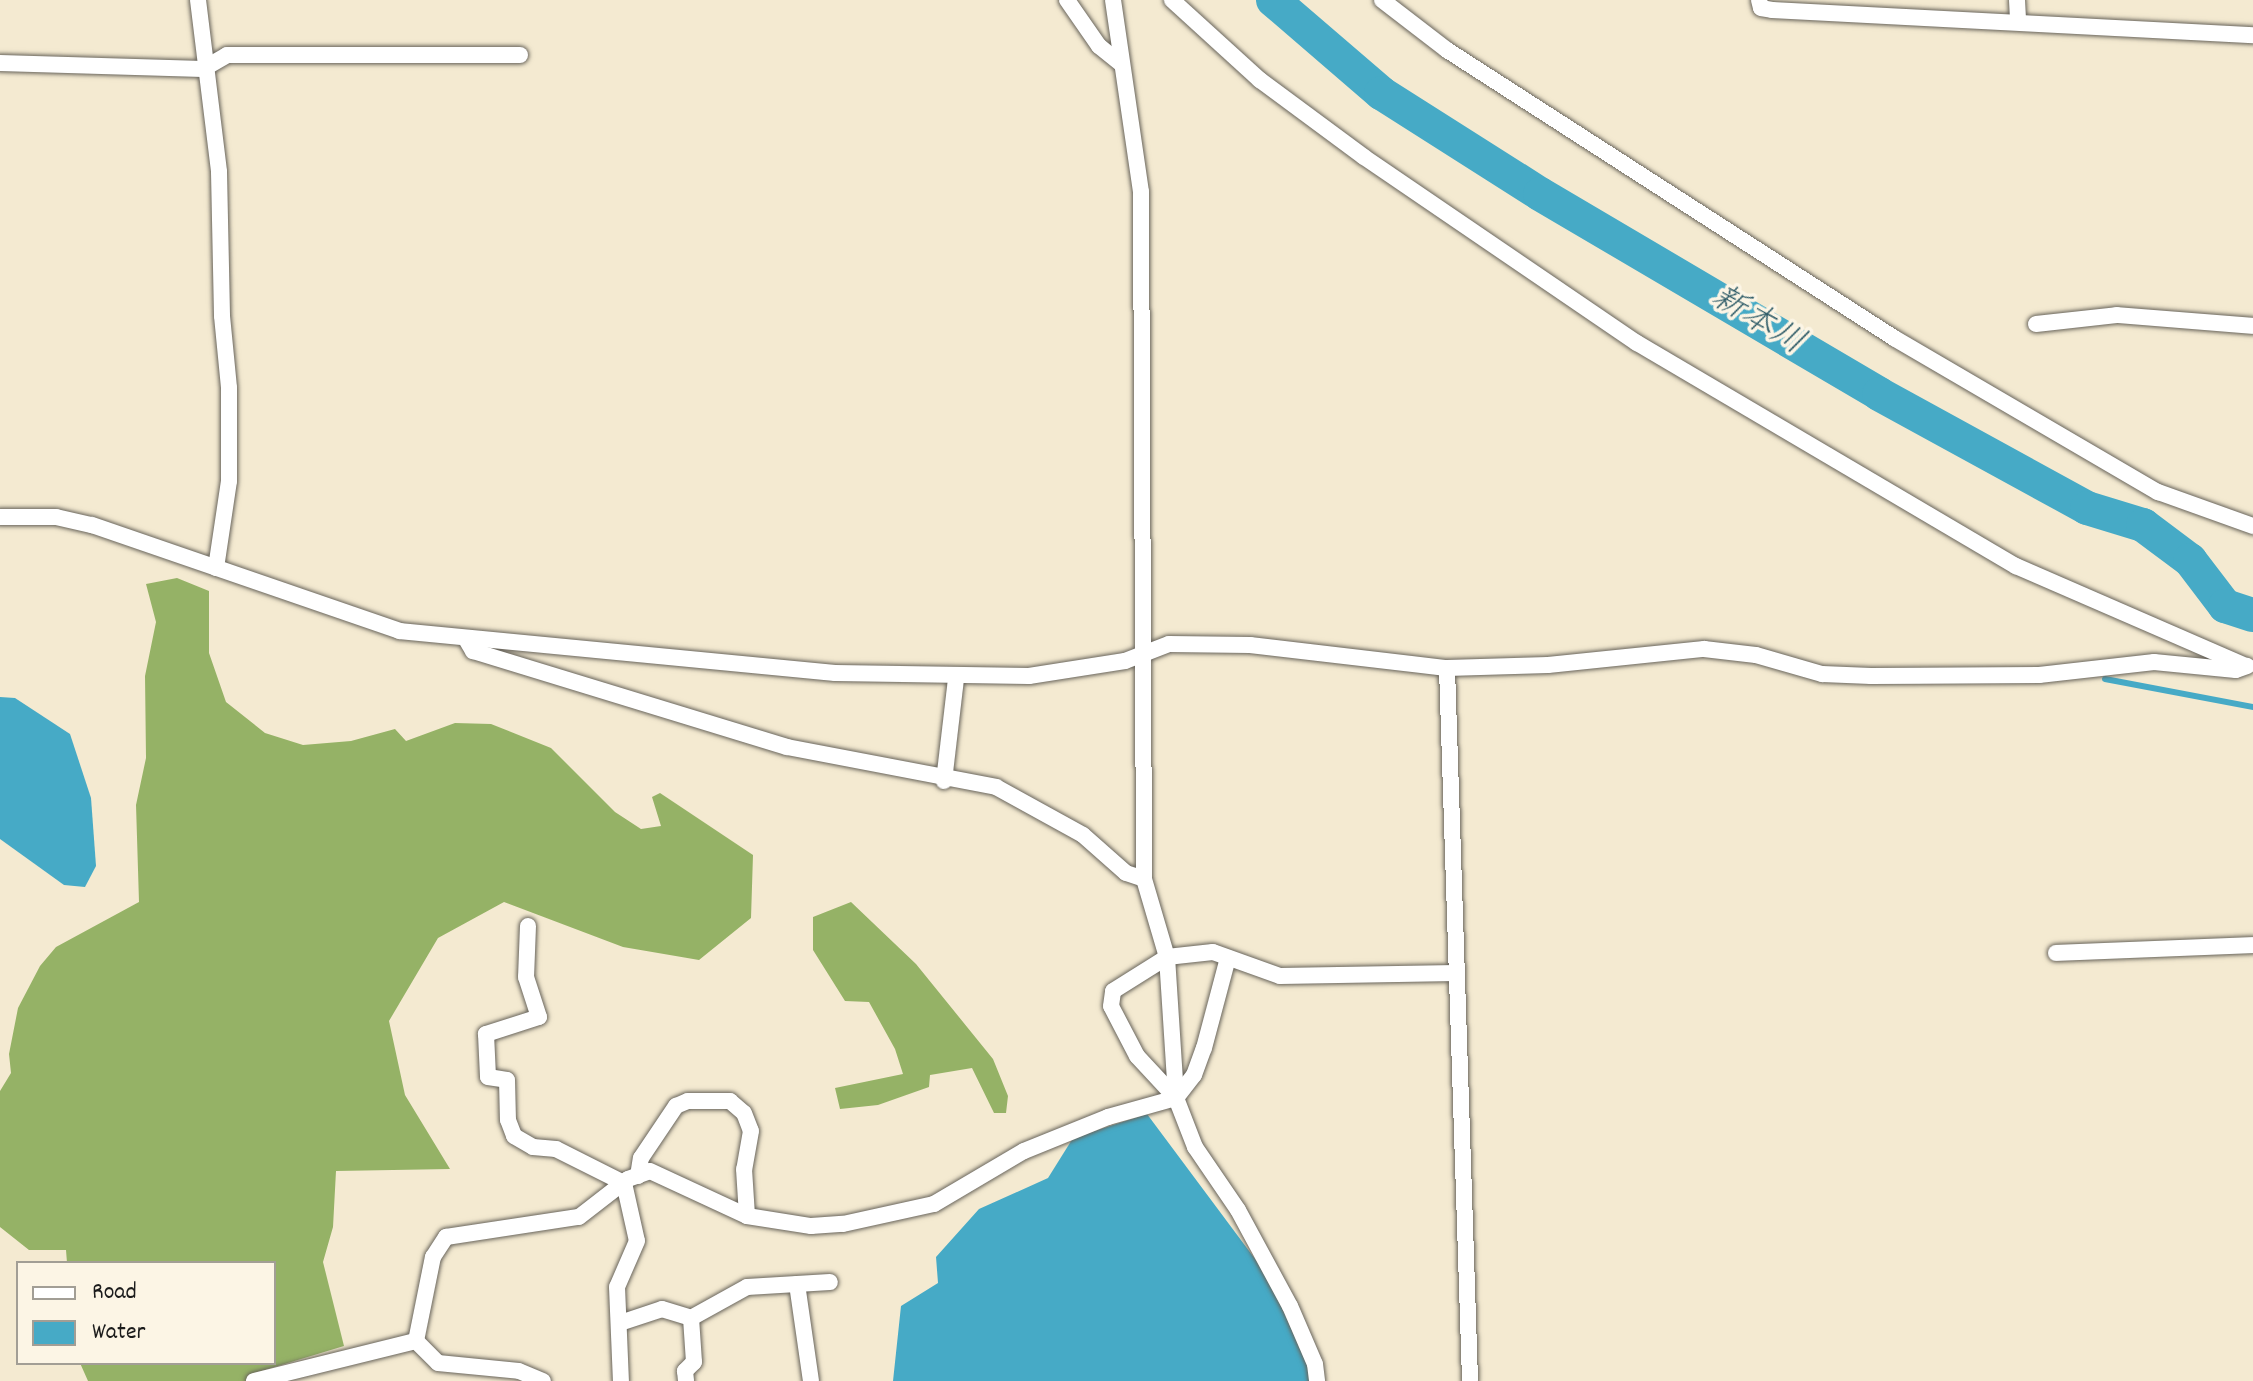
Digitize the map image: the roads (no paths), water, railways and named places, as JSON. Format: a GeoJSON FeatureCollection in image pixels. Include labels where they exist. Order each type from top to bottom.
{"type":"FeatureCollection","features":[{"type":"Feature","properties":{"kind":"street"},"geometry":{"type":"LineString","coordinates":[[198,0],[203,69],[219,172],[222,316],[229,388],[229,481],[216,568]]}},
{"type":"Feature","properties":{"kind":"street"},"geometry":{"type":"LineString","coordinates":[[1067,0],[1099,46],[1121,64]]}},
{"type":"Feature","properties":{"kind":"street"},"geometry":{"type":"LineString","coordinates":[[1113,0],[1141,192],[1145,297],[1140,652],[1144,879],[1167,957],[1176,1098],[1195,1147],[1238,1210],[1290,1306],[1315,1364],[1317,1381]]}},
{"type":"Feature","properties":{"kind":"street"},"geometry":{"type":"LineString","coordinates":[[1172,0],[1260,80],[1364,157],[1637,343],[2016,566],[2250,667]]}},
{"type":"Feature","properties":{"kind":"street"},"geometry":{"type":"LineString","coordinates":[[1382,0],[1447,50],[1882,331],[2158,492],[2253,526]]}},
{"type":"Feature","properties":{"kind":"street"},"geometry":{"type":"LineString","coordinates":[[1759,0],[1761,8],[1772,10],[2018,20],[2253,35]]}},
{"type":"Feature","properties":{"kind":"street"},"geometry":{"type":"LineString","coordinates":[[2017,0],[2018,20]]}},
{"type":"Feature","properties":{"kind":"street"},"geometry":{"type":"LineString","coordinates":[[0,63],[203,69],[227,55],[520,55]]}},
{"type":"Feature","properties":{"kind":"street"},"geometry":{"type":"LineString","coordinates":[[2036,324],[2117,315],[2253,326]]}},
{"type":"Feature","properties":{"kind":"street"},"geometry":{"type":"LineString","coordinates":[[0,517],[56,517],[92,525],[399,631],[467,641],[612,649],[793,670],[956,679],[1029,676],[1125,661],[1140,652],[1169,644],[1250,645],[1447,668],[1548,665],[1704,649],[1745,653],[1822,674],[1871,676],[2039,675],[2154,662],[2236,670],[2250,667]]}},
{"type":"Feature","properties":{"kind":"street"},"geometry":{"type":"LineString","coordinates":[[467,641],[473,651],[787,747],[944,781],[996,787],[1058,819],[1126,873],[1144,879]]}},
{"type":"Feature","properties":{"kind":"street"},"geometry":{"type":"LineString","coordinates":[[1447,668],[1470,1381]]}},
{"type":"Feature","properties":{"kind":"street"},"geometry":{"type":"LineString","coordinates":[[944,781],[956,679]]}},
{"type":"Feature","properties":{"kind":"street"},"geometry":{"type":"LineString","coordinates":[[528,926],[526,977],[539,1017],[486,1034],[488,1077],[507,1080],[514,1136],[533,1147],[556,1149],[631,1180]]}},
{"type":"Feature","properties":{"kind":"street"},"geometry":{"type":"LineString","coordinates":[[2056,953],[2253,945]]}},
{"type":"Feature","properties":{"kind":"street"},"geometry":{"type":"LineString","coordinates":[[1176,1098],[1137,1056],[1111,1006],[1113,991],[1167,957],[1213,952],[1280,976],[1456,973]]}},
{"type":"Feature","properties":{"kind":"street"},"geometry":{"type":"LineString","coordinates":[[416,1341],[433,1257],[446,1237],[579,1217],[631,1180],[650,1171],[747,1216],[811,1226],[893,1217],[934,1204],[1024,1151],[1108,1117],[1176,1098],[1194,1075],[1228,958]]}},
{"type":"Feature","properties":{"kind":"street"},"geometry":{"type":"LineString","coordinates":[[621,1381],[617,1287],[637,1241],[631,1180],[641,1158],[676,1106],[688,1101],[730,1101],[744,1113],[751,1131],[744,1169],[747,1216]]}},
{"type":"Feature","properties":{"kind":"street"},"geometry":{"type":"LineString","coordinates":[[620,1323],[662,1309],[691,1318],[747,1287],[830,1282]]}},
{"type":"Feature","properties":{"kind":"street"},"geometry":{"type":"LineString","coordinates":[[797,1284],[811,1381]]}},
{"type":"Feature","properties":{"kind":"street"},"geometry":{"type":"LineString","coordinates":[[686,1381],[685,1371],[694,1362],[691,1318]]}},
{"type":"Feature","properties":{"kind":"street"},"geometry":{"type":"LineString","coordinates":[[254,1381],[367,1354],[393,1342],[416,1341],[438,1363],[519,1371],[543,1381]]}},
{"type":"Feature","properties":{"kind":"water"},"geometry":{"type":"Polygon","coordinates":[[[0,697],[15,698],[70,734],[91,798],[96,866],[85,887],[64,885],[0,839],[0,697]]]}},
{"type":"Feature","properties":{"kind":"water"},"geometry":{"type":"Polygon","coordinates":[[[1147,1114],[1267,1275],[1309,1368],[1309,1381],[893,1381],[901,1306],[938,1283],[936,1257],[979,1209],[1048,1178],[1073,1138],[1147,1114]]]}},
{"type":"Feature","properties":{"kind":"waterway","name":"新本川"},"geometry":{"type":"LineString","coordinates":[[1273,0],[1381,93],[1540,194],[1879,394],[2087,508],[2143,525],[2190,560],[2225,606],[2253,615]]}},
{"type":"Feature","properties":{"kind":"waterway"},"geometry":{"type":"LineString","coordinates":[[2105,679],[2253,707]]}}]}
